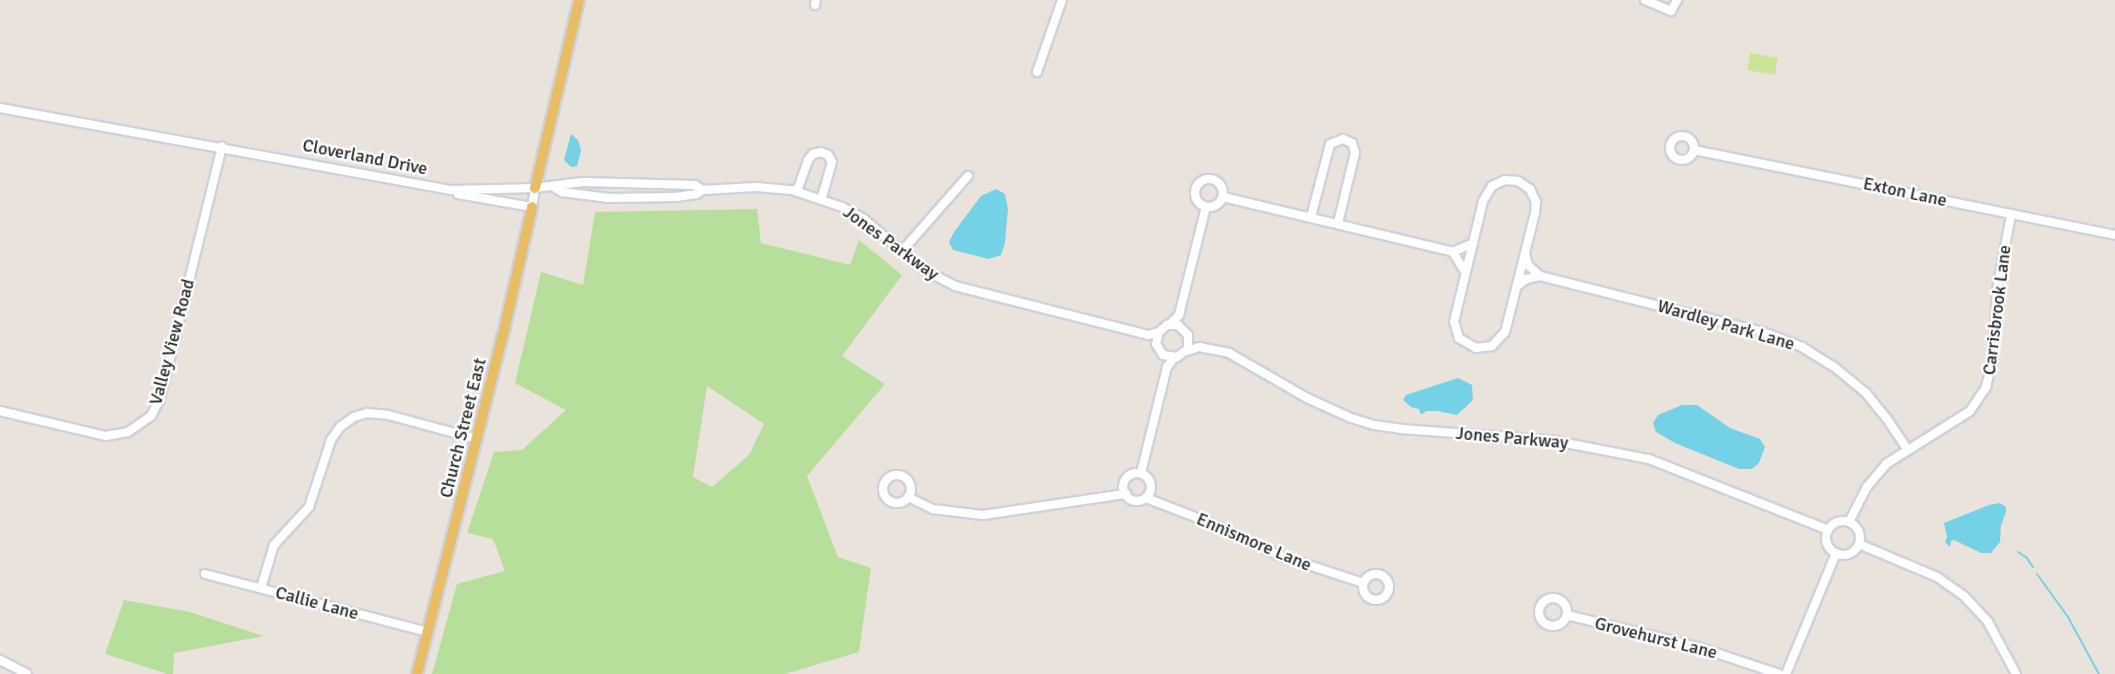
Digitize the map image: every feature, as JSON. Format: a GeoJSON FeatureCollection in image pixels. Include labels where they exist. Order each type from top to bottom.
{"type":"FeatureCollection","features":[{"type":"Feature","properties":{"kind":"main road"},"geometry":{"type":"LineString","coordinates":[[535,188],[579,0]]}},
{"type":"Feature","properties":{"kind":"main road","name":"Church Street East"},"geometry":{"type":"LineString","coordinates":[[417,674],[477,439],[532,207]]}},
{"type":"Feature","properties":{"kind":"street"},"geometry":{"type":"LineString","coordinates":[[1037,72],[1062,0]]}},
{"type":"Feature","properties":{"kind":"street"},"geometry":{"type":"LineString","coordinates":[[1645,0],[1671,11],[1677,0]]}},
{"type":"Feature","properties":{"kind":"street","name":"Cloverland Drive"},"geometry":{"type":"LineString","coordinates":[[0,108],[442,189],[478,191],[535,188]]}},
{"type":"Feature","properties":{"kind":"street"},"geometry":{"type":"LineString","coordinates":[[1311,217],[1330,144],[1343,139],[1352,143],[1355,153],[1338,224]]}},
{"type":"Feature","properties":{"kind":"street","name":"Valley View Road"},"geometry":{"type":"LineString","coordinates":[[0,411],[106,436],[134,430],[151,416],[162,391],[222,147]]}},
{"type":"Feature","properties":{"kind":"street","name":"Exton Lane"},"geometry":{"type":"LineString","coordinates":[[1694,150],[2115,235]]}},
{"type":"Feature","properties":{"kind":"street"},"geometry":{"type":"LineString","coordinates":[[797,191],[810,156],[817,152],[825,153],[832,166],[822,198]]}},
{"type":"Feature","properties":{"kind":"street"},"geometry":{"type":"LineString","coordinates":[[902,251],[968,176]]}},
{"type":"Feature","properties":{"kind":"street"},"geometry":{"type":"LineString","coordinates":[[1216,180],[1222,187],[1223,196],[1218,204],[1206,207],[1196,197],[1196,188],[1202,181],[1216,180]]}},
{"type":"Feature","properties":{"kind":"street"},"geometry":{"type":"LineString","coordinates":[[1515,180],[1528,187],[1536,202],[1525,254],[1503,336],[1492,346],[1473,348],[1459,338],[1454,327],[1465,272],[1488,192],[1498,182],[1515,180]]}},
{"type":"Feature","properties":{"kind":"street","name":"Jones Parkway"},"geometry":{"type":"LineString","coordinates":[[535,188],[569,182],[626,182],[695,185],[702,190]]}},
{"type":"Feature","properties":{"kind":"street","name":"Jones Parkway"},"geometry":{"type":"LineString","coordinates":[[552,186],[562,192],[609,198],[682,196],[697,194],[702,190],[756,187],[797,191],[822,198],[865,220],[932,275],[969,291],[1148,335],[1159,332]]}},
{"type":"Feature","properties":{"kind":"street","name":"Church Street East"},"geometry":{"type":"LineString","coordinates":[[532,207],[535,188]]}},
{"type":"Feature","properties":{"kind":"street"},"geometry":{"type":"LineString","coordinates":[[442,189],[476,198],[532,207]]}},
{"type":"Feature","properties":{"kind":"street"},"geometry":{"type":"LineString","coordinates":[[1223,196],[1453,252],[1473,243]]}},
{"type":"Feature","properties":{"kind":"street"},"geometry":{"type":"LineString","coordinates":[[1156,344],[1159,332],[1179,315],[1206,207]]}},
{"type":"Feature","properties":{"kind":"street","name":"Carrisbrook Lane"},"geometry":{"type":"LineString","coordinates":[[1850,522],[1863,493],[1876,474],[1907,449],[1970,411],[1986,387],[1992,358],[1997,289],[2011,215]]}},
{"type":"Feature","properties":{"kind":"street"},"geometry":{"type":"LineString","coordinates":[[1453,252],[1465,272]]}},
{"type":"Feature","properties":{"kind":"street"},"geometry":{"type":"LineString","coordinates":[[1525,254],[1528,264],[1540,276]]}},
{"type":"Feature","properties":{"kind":"street"},"geometry":{"type":"LineString","coordinates":[[1517,286],[1526,279],[1540,276]]}},
{"type":"Feature","properties":{"kind":"street","name":"Wardley Park Lane"},"geometry":{"type":"LineString","coordinates":[[1540,276],[1757,330],[1802,347],[1833,366],[1860,388],[1887,419],[1907,449]]}},
{"type":"Feature","properties":{"kind":"street"},"geometry":{"type":"LineString","coordinates":[[1179,315],[1190,339],[1186,351]]}},
{"type":"Feature","properties":{"kind":"street"},"geometry":{"type":"LineString","coordinates":[[1170,324],[1183,327]]}},
{"type":"Feature","properties":{"kind":"street"},"geometry":{"type":"LineString","coordinates":[[1148,335],[1163,355],[1167,367]]}},
{"type":"Feature","properties":{"kind":"street","name":"Jones Parkway"},"geometry":{"type":"LineString","coordinates":[[1190,339],[1199,347],[1243,359],[1307,398],[1351,418],[1401,429],[1550,440],[1639,457],[1675,467],[1828,531]]}},
{"type":"Feature","properties":{"kind":"street"},"geometry":{"type":"LineString","coordinates":[[1141,473],[1167,367],[1174,358],[1199,347]]}},
{"type":"Feature","properties":{"kind":"street"},"geometry":{"type":"LineString","coordinates":[[1163,355],[1174,358]]}},
{"type":"Feature","properties":{"kind":"street"},"geometry":{"type":"LineString","coordinates":[[261,588],[274,545],[309,507],[331,440],[340,427],[354,417],[368,413],[388,415],[477,439]]}},
{"type":"Feature","properties":{"kind":"street"},"geometry":{"type":"LineString","coordinates":[[1133,473],[1141,473],[1151,484],[1150,493],[1146,498],[1134,500],[1126,494],[1124,487],[1126,479],[1133,473]]}},
{"type":"Feature","properties":{"kind":"street"},"geometry":{"type":"LineString","coordinates":[[908,497],[939,510],[983,515],[1126,494]]}},
{"type":"Feature","properties":{"kind":"street","name":"Ennismore Lane"},"geometry":{"type":"LineString","coordinates":[[1146,498],[1208,522],[1278,555],[1363,583]]}},
{"type":"Feature","properties":{"kind":"street"},"geometry":{"type":"LineString","coordinates":[[1836,522],[1850,522],[1859,532],[1859,544],[1847,555],[1836,553],[1828,546],[1828,531],[1836,522]]}},
{"type":"Feature","properties":{"kind":"street"},"geometry":{"type":"LineString","coordinates":[[1859,544],[1937,577],[1964,596],[1988,622],[2018,673]]}},
{"type":"Feature","properties":{"kind":"street"},"geometry":{"type":"LineString","coordinates":[[1786,674],[1836,553]]}},
{"type":"Feature","properties":{"kind":"street","name":"Callie Lane"},"geometry":{"type":"LineString","coordinates":[[205,574],[428,632]]}},
{"type":"Feature","properties":{"kind":"street","name":"Grovehurst Lane"},"geometry":{"type":"LineString","coordinates":[[1566,615],[1701,648],[1779,674]]}},
{"type":"Feature","properties":{"kind":"street"},"geometry":{"type":"LineString","coordinates":[[0,660],[21,673]]}},
{"type":"Feature","properties":{"kind":"green space"},"geometry":{"type":"Polygon","coordinates":[[[1750,53],[1778,58],[1775,75],[1747,70],[1750,53]]]}},
{"type":"Feature","properties":{"kind":"green space"},"geometry":{"type":"Polygon","coordinates":[[[757,209],[761,243],[850,265],[859,240],[902,275],[842,356],[885,384],[807,476],[838,557],[871,568],[859,652],[785,674],[432,674],[457,584],[505,571],[493,539],[467,533],[494,452],[522,450],[566,410],[515,383],[541,272],[583,285],[595,212],[757,209]],[[707,386],[693,477],[712,487],[749,455],[764,424],[707,386]]]}},
{"type":"Feature","properties":{"kind":"green space"},"geometry":{"type":"Polygon","coordinates":[[[124,600],[190,612],[264,636],[174,653],[173,674],[168,674],[105,654],[124,600]]]}},
{"type":"Feature","properties":{"kind":"water"},"geometry":{"type":"Polygon","coordinates":[[[571,134],[578,140],[581,150],[577,166],[571,167],[564,160],[571,134]]]}},
{"type":"Feature","properties":{"kind":"water"},"geometry":{"type":"Polygon","coordinates":[[[996,189],[1005,194],[1008,209],[1005,243],[1001,255],[989,259],[953,250],[949,242],[954,232],[981,196],[996,189]]]}},
{"type":"Feature","properties":{"kind":"water"},"geometry":{"type":"Polygon","coordinates":[[[1458,378],[1472,385],[1473,400],[1457,415],[1426,411],[1421,415],[1419,409],[1411,407],[1403,400],[1406,395],[1458,378]]]}},
{"type":"Feature","properties":{"kind":"water"},"geometry":{"type":"Polygon","coordinates":[[[1682,405],[1697,405],[1730,428],[1760,439],[1765,447],[1759,463],[1752,469],[1739,469],[1675,443],[1656,432],[1653,423],[1658,415],[1682,405]]]}},
{"type":"Feature","properties":{"kind":"water"},"geometry":{"type":"Polygon","coordinates":[[[2000,503],[2006,507],[2006,512],[2001,525],[2000,542],[1991,553],[1981,553],[1954,540],[1951,541],[1950,547],[1945,542],[1947,537],[1944,523],[1989,505],[2000,503]]]}},
{"type":"Feature","properties":{"kind":"waterway"},"geometry":{"type":"LineString","coordinates":[[2018,552],[2026,557],[2033,567]]}},
{"type":"Feature","properties":{"kind":"waterway"},"geometry":{"type":"LineString","coordinates":[[2037,574],[2068,617],[2099,674]]}}]}
